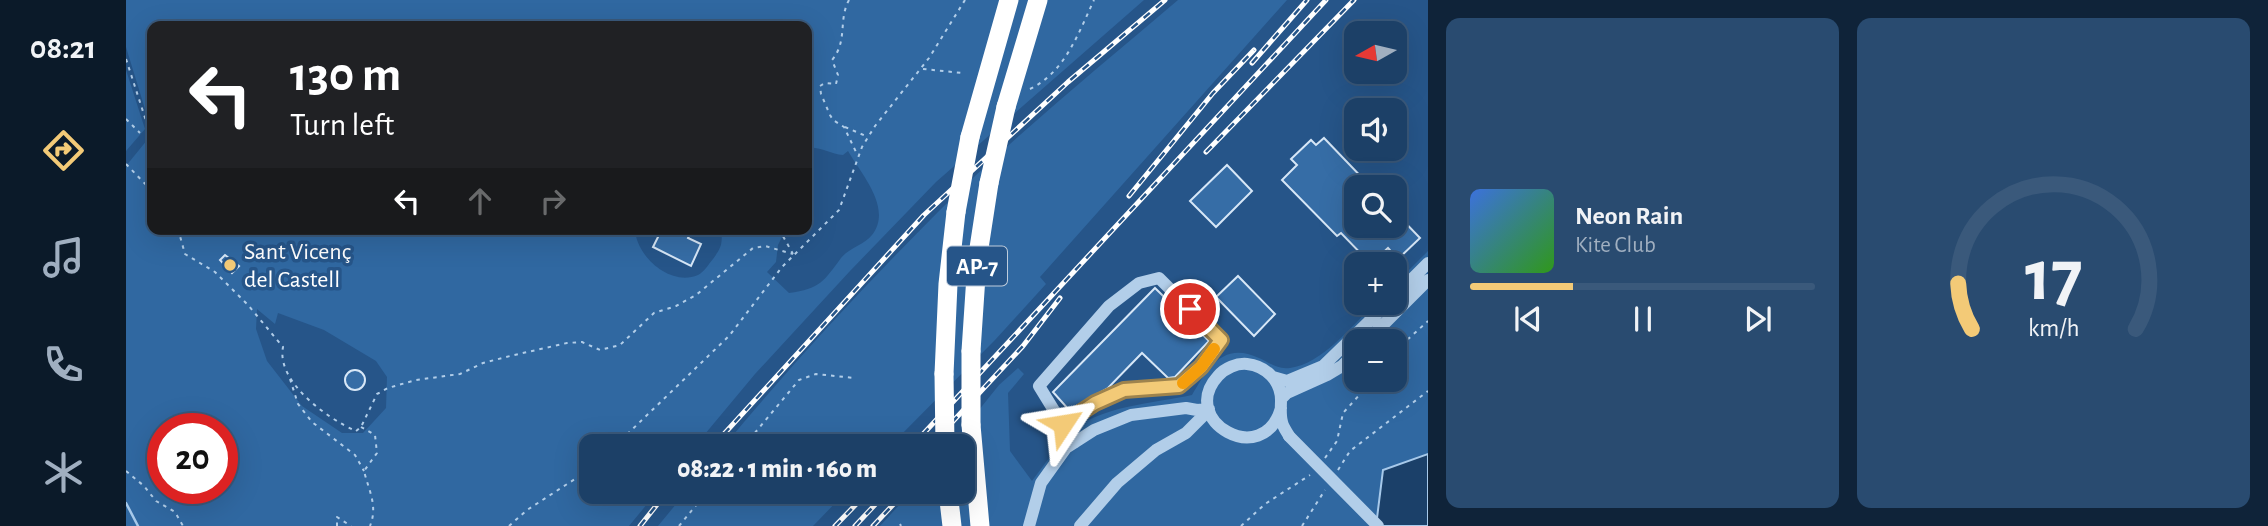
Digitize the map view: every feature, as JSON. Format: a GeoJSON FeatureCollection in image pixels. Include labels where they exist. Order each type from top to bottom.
{"type":"FeatureCollection","features":[{"type":"Feature","properties":{"kind":"highway","name":"AP-7"},"geometry":{"type":"LineString","coordinates":[[945,434],[948,284],[956,212],[970,137],[1009,0]]}},
{"type":"Feature","properties":{"kind":"highway","name":"AP-7"},"geometry":{"type":"LineString","coordinates":[[979,526],[971,425],[971,351],[977,261],[989,183],[1006,107],[1031,20],[1040,0]]}},
{"type":"Feature","properties":{"kind":"highway"},"geometry":{"type":"LineString","coordinates":[[949,504],[952,526]]}},
{"type":"Feature","properties":{"kind":"street"},"geometry":{"type":"LineString","coordinates":[[1407,287],[1428,263]]}},
{"type":"Feature","properties":{"kind":"street"},"geometry":{"type":"LineString","coordinates":[[1063,424],[1095,403],[1124,390],[1179,386],[1201,367],[1221,340],[1159,278],[1139,283],[1108,306],[1040,386],[1074,443]]}},
{"type":"Feature","properties":{"kind":"street"},"geometry":{"type":"LineString","coordinates":[[1407,294],[1428,280]]}},
{"type":"Feature","properties":{"kind":"street"},"geometry":{"type":"LineString","coordinates":[[1186,433],[1209,405],[1217,377],[1235,365],[1255,366],[1273,377],[1287,381],[1323,366],[1376,315]]}},
{"type":"Feature","properties":{"kind":"street"},"geometry":{"type":"LineString","coordinates":[[1370,329],[1376,322],[1373,317]]}},
{"type":"Feature","properties":{"kind":"street"},"geometry":{"type":"LineString","coordinates":[[1080,526],[1117,483],[1156,450],[1186,433],[1219,427],[1239,437],[1254,436],[1267,430],[1276,420],[1287,393],[1344,364]]}},
{"type":"Feature","properties":{"kind":"street"},"geometry":{"type":"LineString","coordinates":[[1273,377],[1281,403],[1282,423],[1289,436],[1378,526]]}},
{"type":"Feature","properties":{"kind":"street"},"geometry":{"type":"LineString","coordinates":[[1029,526],[1041,483],[1066,448],[1094,430],[1130,415],[1209,405]]}},
{"type":"Feature","properties":{"kind":"street"},"geometry":{"type":"LineString","coordinates":[[1209,405],[1219,427]]}},
{"type":"Feature","properties":{"kind":"street"},"geometry":{"type":"LineString","coordinates":[[1267,430],[1289,436]]}},
{"type":"Feature","properties":{"kind":"path"},"geometry":{"type":"LineString","coordinates":[[849,0],[844,8],[840,49],[832,60],[838,75],[836,84],[825,83],[820,86],[832,120],[869,137]]}},
{"type":"Feature","properties":{"kind":"path"},"geometry":{"type":"LineString","coordinates":[[627,434],[729,336],[793,254],[839,210],[858,157],[869,137],[922,69],[965,0]]}},
{"type":"Feature","properties":{"kind":"path"},"geometry":{"type":"LineString","coordinates":[[1030,89],[1044,82],[1070,52],[1094,0]]}},
{"type":"Feature","properties":{"kind":"path"},"geometry":{"type":"LineString","coordinates":[[126,59],[147,124]]}},
{"type":"Feature","properties":{"kind":"path"},"geometry":{"type":"LineString","coordinates":[[922,69],[963,73]]}},
{"type":"Feature","properties":{"kind":"path"},"geometry":{"type":"LineString","coordinates":[[126,118],[140,133]]}},
{"type":"Feature","properties":{"kind":"path"},"geometry":{"type":"LineString","coordinates":[[844,127],[858,157]]}},
{"type":"Feature","properties":{"kind":"path"},"geometry":{"type":"LineString","coordinates":[[126,164],[147,186]]}},
{"type":"Feature","properties":{"kind":"path"},"geometry":{"type":"LineString","coordinates":[[180,235],[185,254],[215,272],[248,305],[283,347],[281,357],[298,404],[312,422],[355,455],[374,500],[374,515],[370,526]]}},
{"type":"Feature","properties":{"kind":"path"},"geometry":{"type":"LineString","coordinates":[[782,235],[793,254]]}},
{"type":"Feature","properties":{"kind":"path"},"geometry":{"type":"LineString","coordinates":[[289,374],[308,399],[338,424],[356,430],[361,427],[377,394],[388,388],[416,380],[460,374],[492,361],[567,343],[582,342],[600,350],[620,345],[654,313],[676,306],[695,295],[753,248],[765,246],[793,254]]}},
{"type":"Feature","properties":{"kind":"path"},"geometry":{"type":"LineString","coordinates":[[1407,340],[1428,321]]}},
{"type":"Feature","properties":{"kind":"path"},"geometry":{"type":"LineString","coordinates":[[754,434],[799,380],[816,374],[855,378]]}},
{"type":"Feature","properties":{"kind":"path"},"geometry":{"type":"LineString","coordinates":[[1336,473],[1350,451],[1428,391]]}},
{"type":"Feature","properties":{"kind":"path"},"geometry":{"type":"LineString","coordinates":[[361,427],[375,435],[377,453],[364,471]]}},
{"type":"Feature","properties":{"kind":"path"},"geometry":{"type":"LineString","coordinates":[[126,471],[144,486],[156,501],[175,512],[183,526]]}},
{"type":"Feature","properties":{"kind":"path"},"geometry":{"type":"LineString","coordinates":[[509,526],[527,510],[579,476]]}},
{"type":"Feature","properties":{"kind":"path"},"geometry":{"type":"LineString","coordinates":[[1302,526],[1329,484]]}},
{"type":"Feature","properties":{"kind":"path"},"geometry":{"type":"LineString","coordinates":[[680,526],[697,504]]}},
{"type":"Feature","properties":{"kind":"path"},"geometry":{"type":"LineString","coordinates":[[337,526],[337,517],[351,526]]}},
{"type":"Feature","properties":{"kind":"path"},"geometry":{"type":"LineString","coordinates":[[682,522],[687,524]]}},
{"type":"Feature","properties":{"kind":"shaded area"},"geometry":{"type":"Polygon","coordinates":[[[126,0],[1144,0],[936,182],[755,374],[705,434],[579,434],[579,504],[647,504],[629,526],[126,526],[126,166],[147,140],[147,235],[636,235],[641,249],[656,267],[676,277],[687,278],[700,274],[706,268],[720,249],[721,235],[783,235],[778,245],[776,262],[767,272],[789,293],[799,291],[820,283],[844,255],[869,238],[878,225],[879,214],[873,192],[848,151],[843,155],[812,148],[812,21],[147,21],[147,116],[126,47],[126,0]],[[257,309],[256,329],[267,361],[302,406],[342,433],[363,433],[386,408],[387,377],[376,361],[324,330],[278,313],[275,324],[257,309]]]}},
{"type":"Feature","properties":{"kind":"shaded area"},"geometry":{"type":"Polygon","coordinates":[[[1178,0],[1287,0],[1040,277],[1046,284],[902,434],[734,434],[828,326],[939,211],[1026,129],[1178,0]]]}},
{"type":"Feature","properties":{"kind":"shaded area"},"geometry":{"type":"Polygon","coordinates":[[[126,70],[145,129],[126,151],[126,70]]]}},
{"type":"Feature","properties":{"kind":"shaded area"},"geometry":{"type":"Polygon","coordinates":[[[1428,251],[1428,454],[1383,470],[1376,526],[880,526],[900,504],[975,504],[975,434],[960,434],[999,385],[1018,368],[1024,374],[1008,393],[1010,451],[1032,481],[1064,439],[1081,425],[1110,411],[1192,395],[1204,375],[1226,355],[1246,354],[1277,367],[1290,368],[1314,359],[1344,334],[1344,392],[1407,392],[1407,329],[1349,329],[1363,315],[1407,315],[1407,272],[1428,251]]]}},
{"type":"Feature","properties":{"kind":"shaded area"},"geometry":{"type":"Polygon","coordinates":[[[1428,454],[1428,526],[1376,526],[1383,470],[1428,454]]]}},
{"type":"Feature","properties":{"kind":"shaded area"},"geometry":{"type":"Polygon","coordinates":[[[676,504],[834,504],[813,526],[658,526],[676,504]]]}},
{"type":"Feature","properties":{"kind":"building"},"geometry":{"type":"Polygon","coordinates":[[[1324,138],[1359,175],[1344,175],[1344,236],[1341,233],[1337,236],[1282,180],[1297,165],[1291,159],[1311,140],[1316,145],[1324,138]]]}},
{"type":"Feature","properties":{"kind":"building"},"geometry":{"type":"Polygon","coordinates":[[[1227,165],[1252,191],[1216,227],[1190,201],[1227,165]]]}},
{"type":"Feature","properties":{"kind":"building"},"geometry":{"type":"Polygon","coordinates":[[[1407,224],[1420,238],[1405,252],[1392,252],[1388,248],[1384,252],[1359,252],[1346,238],[1407,238],[1407,224]]]}},
{"type":"Feature","properties":{"kind":"building"},"geometry":{"type":"Polygon","coordinates":[[[659,235],[689,235],[688,238],[701,244],[691,266],[653,247],[659,235]]]}},
{"type":"Feature","properties":{"kind":"building","name":"Sant Vicenç del Castell"},"geometry":{"type":"Polygon","coordinates":[[[225,255],[239,266],[232,273],[220,260],[225,255]]]}},
{"type":"Feature","properties":{"kind":"building"},"geometry":{"type":"Polygon","coordinates":[[[1238,276],[1275,314],[1254,336],[1216,297],[1238,276]]]}},
{"type":"Feature","properties":{"kind":"building"},"geometry":{"type":"Polygon","coordinates":[[[1155,288],[1209,341],[1175,377],[1168,378],[1142,353],[1108,388],[1069,410],[1053,392],[1155,288]]]}},
{"type":"Feature","properties":{"kind":"building"},"geometry":{"type":"Polygon","coordinates":[[[355,370],[362,373],[365,380],[362,387],[355,390],[348,387],[345,380],[348,373],[355,370]]]}},
{"type":"Feature","properties":{"kind":"waterway"},"geometry":{"type":"LineString","coordinates":[[126,503],[138,526]]}},
{"type":"Feature","properties":{"kind":"railway"},"geometry":{"type":"LineString","coordinates":[[724,434],[924,215],[1068,82],[1165,0]]}},
{"type":"Feature","properties":{"kind":"railway"},"geometry":{"type":"LineString","coordinates":[[1252,63],[1307,0]]}},
{"type":"Feature","properties":{"kind":"railway"},"geometry":{"type":"LineString","coordinates":[[923,434],[1326,0]]}},
{"type":"Feature","properties":{"kind":"railway"},"geometry":{"type":"LineString","coordinates":[[1206,152],[1354,0]]}},
{"type":"Feature","properties":{"kind":"railway"},"geometry":{"type":"LineString","coordinates":[[1129,196],[1213,93],[1254,50]]}},
{"type":"Feature","properties":{"kind":"railway"},"geometry":{"type":"LineString","coordinates":[[941,434],[1023,346],[1060,298]]}},
{"type":"Feature","properties":{"kind":"railway"},"geometry":{"type":"LineString","coordinates":[[640,526],[657,504]]}},
{"type":"Feature","properties":{"kind":"railway"},"geometry":{"type":"LineString","coordinates":[[835,526],[856,504]]}},
{"type":"Feature","properties":{"kind":"railway"},"geometry":{"type":"LineString","coordinates":[[855,526],[876,504]]}},
{"type":"Feature","properties":{"kind":"railway"},"geometry":{"type":"LineString","coordinates":[[873,526],[894,504]]}},
{"type":"Feature","properties":{"kind":"slow traffic"},"geometry":{"type":"LineString","coordinates":[[1183,383],[1201,367],[1214,349]]}},
{"type":"Feature","properties":{"kind":"place","name":"Sant Vicenç del Castell"},"geometry":{"type":"Point","coordinates":[230,265]}},
{"type":"Feature","properties":{"kind":"route"},"geometry":{"type":"LineString","coordinates":[[1063,424],[1095,403],[1124,390],[1179,386],[1201,367],[1221,340],[1190,309]]}}]}
